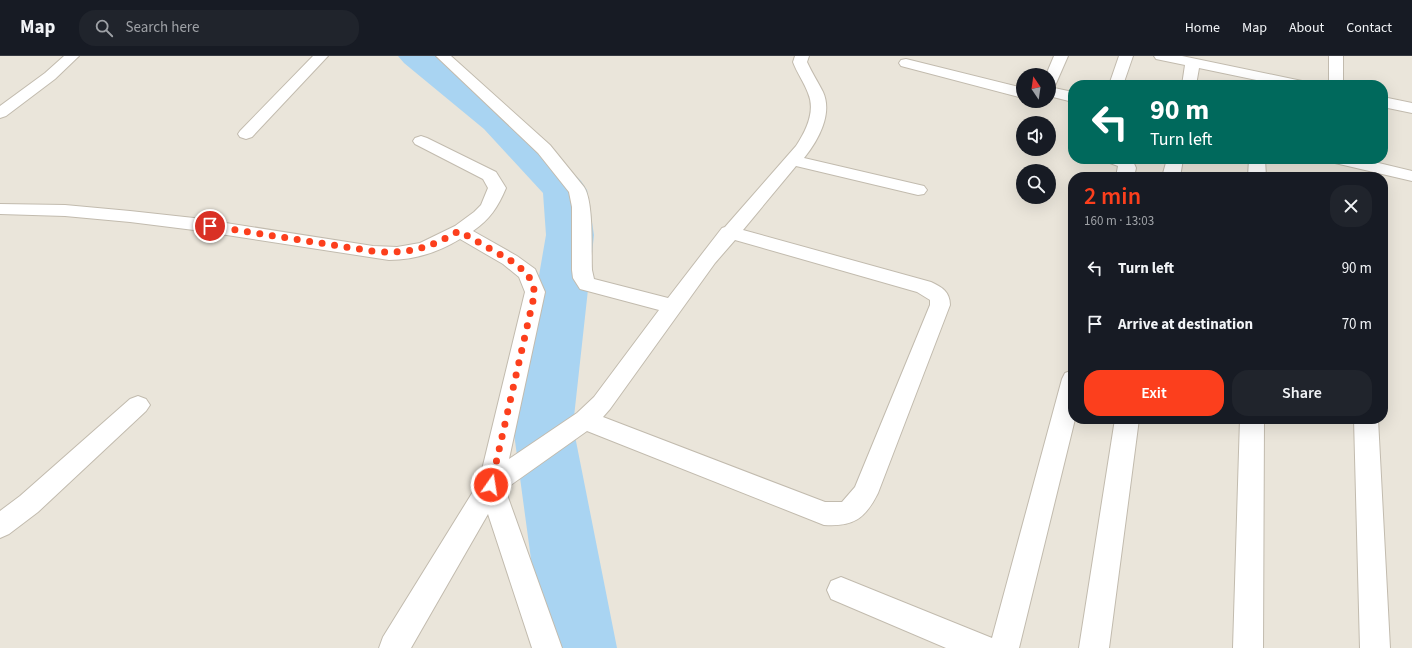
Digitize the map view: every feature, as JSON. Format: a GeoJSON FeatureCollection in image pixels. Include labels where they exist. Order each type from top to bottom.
{"type":"FeatureCollection","features":[{"type":"Feature","properties":{"kind":"street"},"geometry":{"type":"LineString","coordinates":[[0,113],[50,76],[72,56]]}},
{"type":"Feature","properties":{"kind":"street"},"geometry":{"type":"LineString","coordinates":[[246,134],[321,56]]}},
{"type":"Feature","properties":{"kind":"street"},"geometry":{"type":"LineString","coordinates":[[443,56],[498,104],[544,149],[578,191],[581,214],[582,270],[583,278],[587,284],[673,307]]}},
{"type":"Feature","properties":{"kind":"street"},"geometry":{"type":"LineString","coordinates":[[491,485],[585,420],[602,403],[729,232],[792,160],[813,133],[818,105],[816,94],[800,62],[802,56]]}},
{"type":"Feature","properties":{"kind":"street"},"geometry":{"type":"LineString","coordinates":[[1056,68],[1061,56]]}},
{"type":"Feature","properties":{"kind":"street"},"geometry":{"type":"LineString","coordinates":[[1118,80],[1126,56]]}},
{"type":"Feature","properties":{"kind":"street"},"geometry":{"type":"LineString","coordinates":[[1161,56],[1258,80]]}},
{"type":"Feature","properties":{"kind":"street"},"geometry":{"type":"LineString","coordinates":[[1336,56],[1336,80]]}},
{"type":"Feature","properties":{"kind":"street"},"geometry":{"type":"LineString","coordinates":[[906,63],[1016,91]]}},
{"type":"Feature","properties":{"kind":"street"},"geometry":{"type":"LineString","coordinates":[[1190,80],[1193,63]]}},
{"type":"Feature","properties":{"kind":"street"},"geometry":{"type":"LineString","coordinates":[[1056,92],[1068,95]]}},
{"type":"Feature","properties":{"kind":"street"},"geometry":{"type":"LineString","coordinates":[[1388,103],[1412,108]]}},
{"type":"Feature","properties":{"kind":"street"},"geometry":{"type":"LineString","coordinates":[[0,209],[38,209],[148,218],[226,228],[378,252],[405,252],[432,245],[459,231],[479,218],[490,206],[497,188],[490,176],[421,141]]}},
{"type":"Feature","properties":{"kind":"street"},"geometry":{"type":"LineString","coordinates":[[792,160],[918,190]]}},
{"type":"Feature","properties":{"kind":"street"},"geometry":{"type":"LineString","coordinates":[[1361,164],[1412,176]]}},
{"type":"Feature","properties":{"kind":"street"},"geometry":{"type":"LineString","coordinates":[[394,648],[491,485],[535,292],[528,274],[510,260],[459,231]]}},
{"type":"Feature","properties":{"kind":"street"},"geometry":{"type":"LineString","coordinates":[[585,420],[824,513],[842,514],[855,508],[865,493],[940,305],[940,298],[934,292],[924,287],[729,232]]}},
{"type":"Feature","properties":{"kind":"street"},"geometry":{"type":"LineString","coordinates":[[1004,648],[1068,398]]}},
{"type":"Feature","properties":{"kind":"street"},"geometry":{"type":"LineString","coordinates":[[0,526],[29,504],[138,405]]}},
{"type":"Feature","properties":{"kind":"street"},"geometry":{"type":"LineString","coordinates":[[1094,648],[1126,424]]}},
{"type":"Feature","properties":{"kind":"street"},"geometry":{"type":"LineString","coordinates":[[1248,648],[1252,424]]}},
{"type":"Feature","properties":{"kind":"street"},"geometry":{"type":"LineString","coordinates":[[1366,424],[1375,648]]}},
{"type":"Feature","properties":{"kind":"street"},"geometry":{"type":"LineString","coordinates":[[491,485],[547,648]]}},
{"type":"Feature","properties":{"kind":"street"},"geometry":{"type":"LineString","coordinates":[[841,590],[971,646]]}},
{"type":"Feature","properties":{"kind":"shaded area"},"geometry":{"type":"Polygon","coordinates":[[[0,56],[1412,56],[1412,648],[0,648],[0,56]]]}},
{"type":"Feature","properties":{"kind":"waterway"},"geometry":{"type":"LineString","coordinates":[[416,56],[498,121],[565,190],[570,235],[543,426],[580,648]]}},
{"type":"Feature","properties":{"kind":"route"},"geometry":{"type":"LineString","coordinates":[[210,226],[378,252],[405,252],[419,249],[432,245],[459,231],[510,260],[528,274],[535,292],[531,315],[491,485]]}}]}
